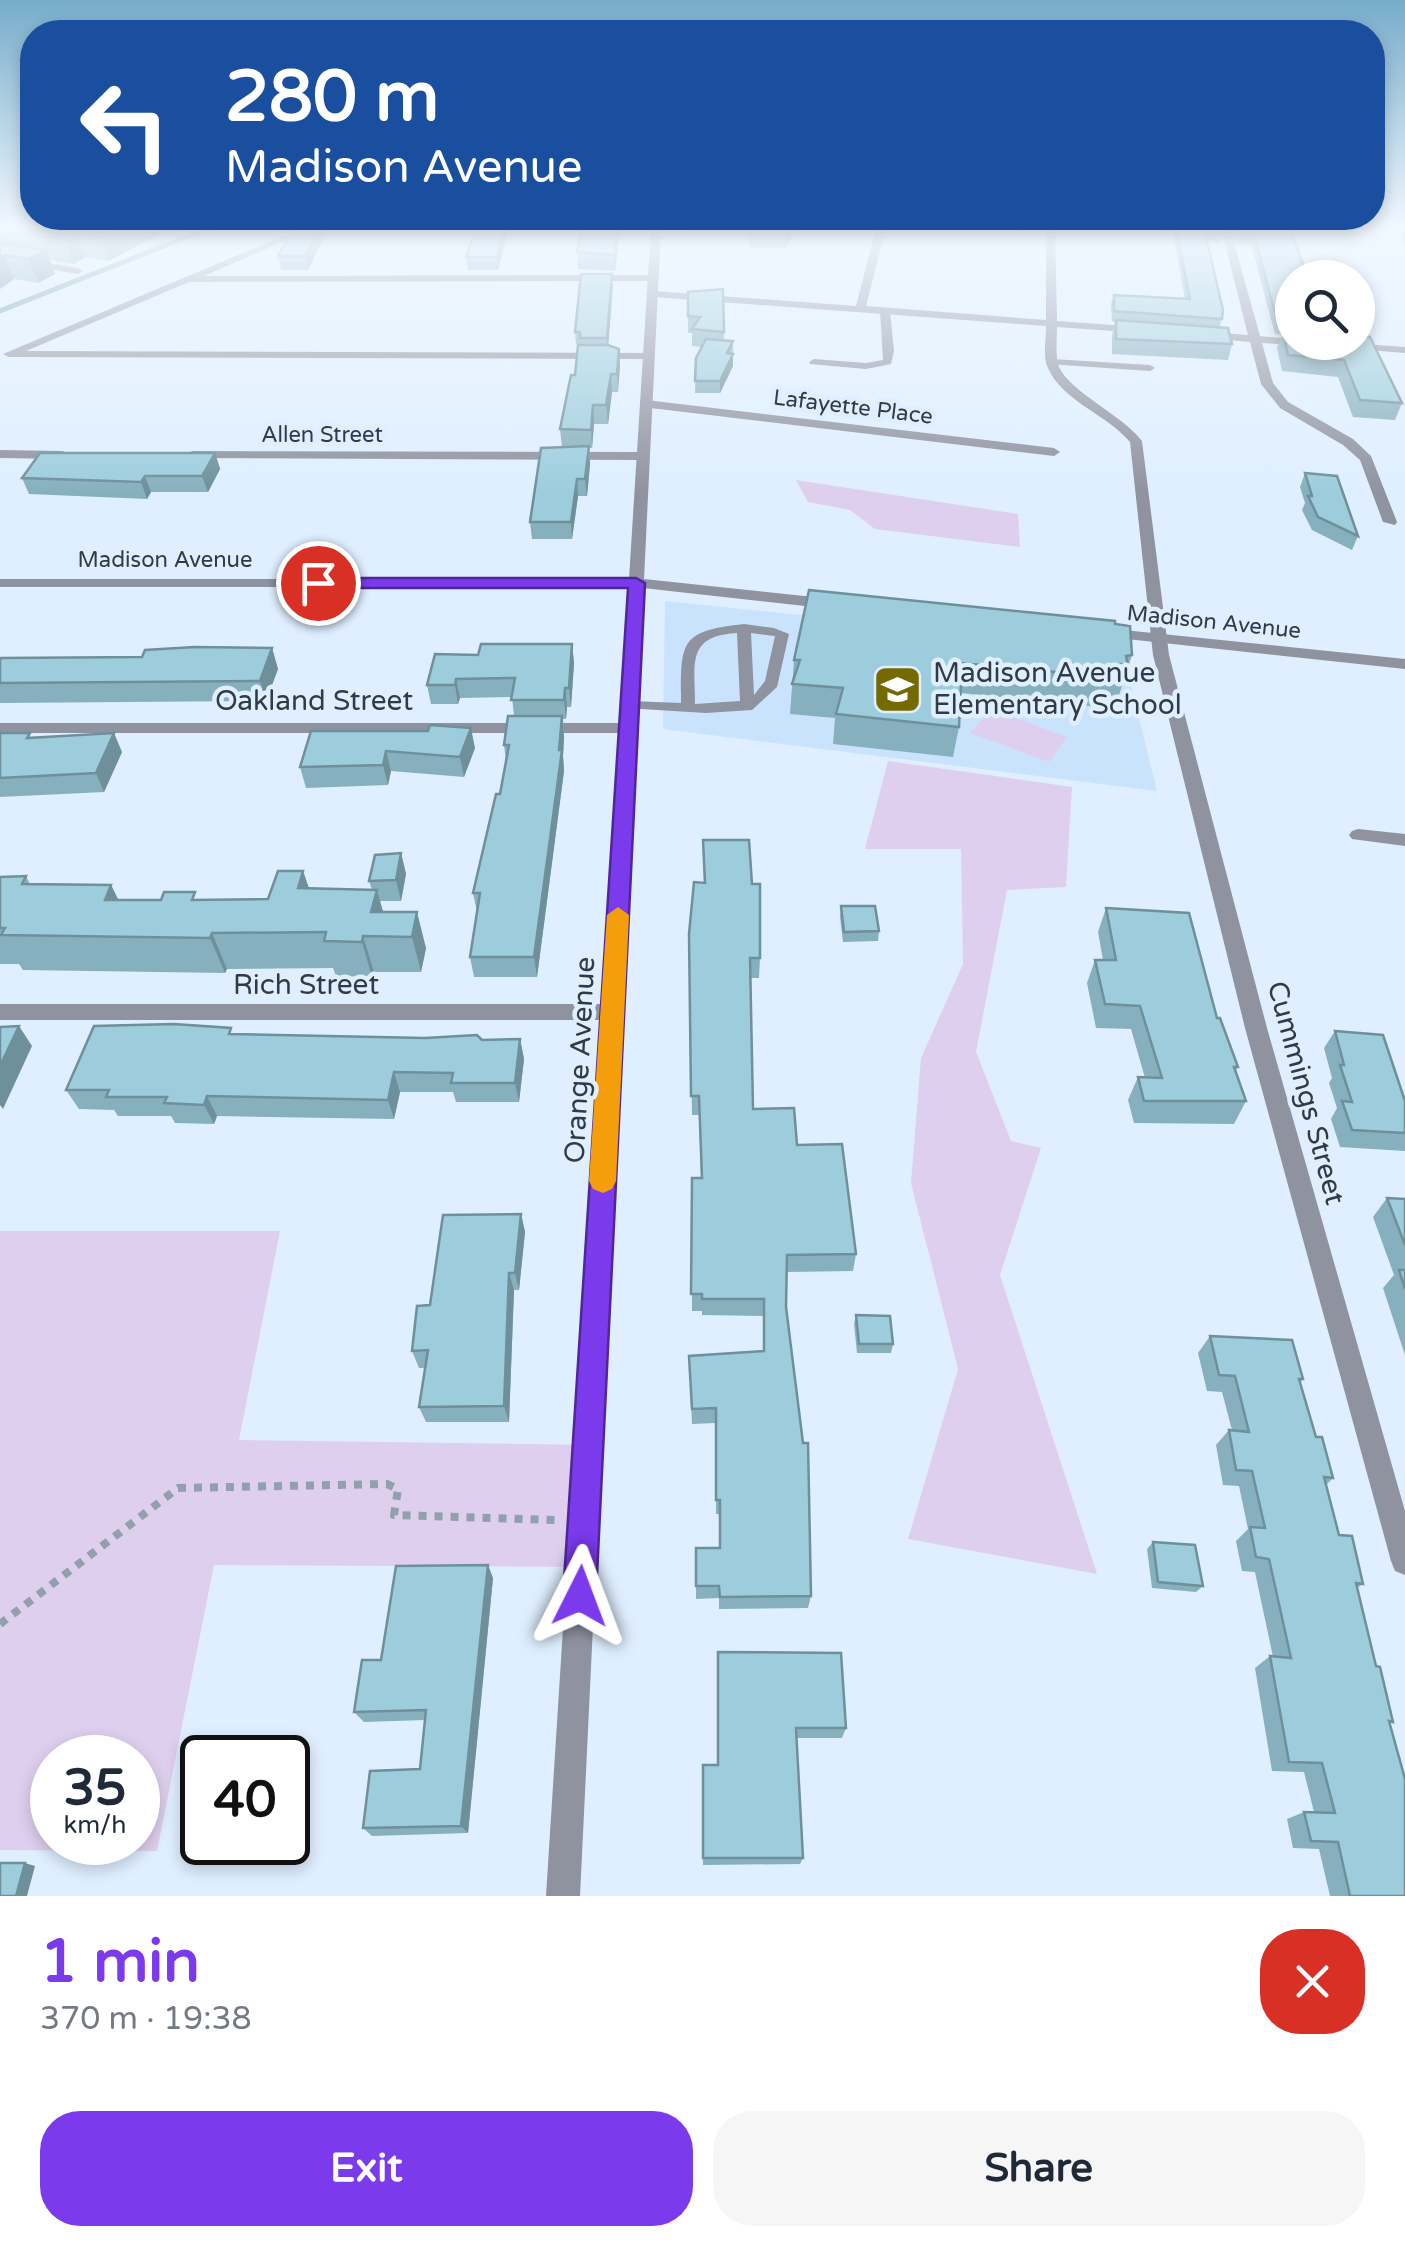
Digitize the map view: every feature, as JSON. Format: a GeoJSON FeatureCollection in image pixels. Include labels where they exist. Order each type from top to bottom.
{"type":"FeatureCollection","features":[{"type":"Feature","properties":{"kind":"street"},"geometry":{"type":"LineString","coordinates":[[4,356],[99,316]]}},
{"type":"Feature","properties":{"kind":"street","name":"Orange Avenue"},"geometry":{"type":"LineString","coordinates":[[563,1896],[651,316]]}},
{"type":"Feature","properties":{"kind":"street"},"geometry":{"type":"LineString","coordinates":[[955,316],[1161,332]]}},
{"type":"Feature","properties":{"kind":"street"},"geometry":{"type":"LineString","coordinates":[[1052,316],[1052,362]]}},
{"type":"Feature","properties":{"kind":"street"},"geometry":{"type":"LineString","coordinates":[[1247,316],[1262,374],[1275,395],[1348,442],[1366,459],[1390,522]]}},
{"type":"Feature","properties":{"kind":"street"},"geometry":{"type":"LineString","coordinates":[[1197,334],[1275,341]]}},
{"type":"Feature","properties":{"kind":"street"},"geometry":{"type":"LineString","coordinates":[[1375,348],[1405,350]]}},
{"type":"Feature","properties":{"kind":"street"},"geometry":{"type":"LineString","coordinates":[[4,356],[649,356]]}},
{"type":"Feature","properties":{"kind":"street","name":"Cummings Street"},"geometry":{"type":"LineString","coordinates":[[1052,362],[1070,388],[1121,423],[1136,441],[1159,639],[1256,1028],[1405,1561]]}},
{"type":"Feature","properties":{"kind":"street","name":"Lafayette Place"},"geometry":{"type":"LineString","coordinates":[[646,404],[1054,452]]}},
{"type":"Feature","properties":{"kind":"street"},"geometry":{"type":"LineString","coordinates":[[0,454],[78,454]]}},
{"type":"Feature","properties":{"kind":"street","name":"Allen Street"},"geometry":{"type":"LineString","coordinates":[[176,455],[644,456]]}},
{"type":"Feature","properties":{"kind":"street","name":"Madison Avenue"},"geometry":{"type":"LineString","coordinates":[[0,582],[636,583],[848,606]]}},
{"type":"Feature","properties":{"kind":"street","name":"Madison Avenue"},"geometry":{"type":"LineString","coordinates":[[1081,630],[1405,664]]}},
{"type":"Feature","properties":{"kind":"street","name":"Oakland Street"},"geometry":{"type":"LineString","coordinates":[[0,728],[628,728]]}},
{"type":"Feature","properties":{"kind":"street"},"geometry":{"type":"LineString","coordinates":[[1358,835],[1405,840]]}},
{"type":"Feature","properties":{"kind":"street","name":"Rich Street"},"geometry":{"type":"LineString","coordinates":[[0,1012],[612,1012]]}},
{"type":"Feature","properties":{"kind":"lane"},"geometry":{"type":"LineString","coordinates":[[814,362],[866,366],[887,362],[890,350],[884,335],[885,316]]}},
{"type":"Feature","properties":{"kind":"lane"},"geometry":{"type":"LineString","coordinates":[[1052,362],[1150,368]]}},
{"type":"Feature","properties":{"kind":"lane"},"geometry":{"type":"LineString","coordinates":[[630,705],[729,710],[748,707],[769,690],[782,634],[759,627],[704,631],[696,636],[689,652],[688,705]]}},
{"type":"Feature","properties":{"kind":"lane"},"geometry":{"type":"LineString","coordinates":[[744,628],[748,707]]}},
{"type":"Feature","properties":{"kind":"path"},"geometry":{"type":"LineString","coordinates":[[0,1624],[178,1488],[387,1484],[398,1489],[394,1515],[584,1521]]}},
{"type":"Feature","properties":{"kind":"shaded area"},"geometry":{"type":"Polygon","coordinates":[[[796,480],[1018,514],[1020,547],[875,529],[850,510],[808,502],[796,480]]]}},
{"type":"Feature","properties":{"kind":"shaded area","name":"Madison Avenue Elementary School"},"geometry":{"type":"Polygon","coordinates":[[[665,601],[1122,648],[1157,791],[663,729],[665,601]]]}},
{"type":"Feature","properties":{"kind":"shaded area"},"geometry":{"type":"Polygon","coordinates":[[[992,709],[1067,737],[1049,762],[970,733],[992,709]]]}},
{"type":"Feature","properties":{"kind":"shaded area"},"geometry":{"type":"Polygon","coordinates":[[[888,761],[1072,787],[1066,887],[1007,890],[976,1052],[1011,1141],[1041,1148],[1000,1275],[1097,1574],[908,1539],[958,1369],[911,1183],[921,1058],[963,964],[961,849],[865,849],[888,761]]]}},
{"type":"Feature","properties":{"kind":"shaded area"},"geometry":{"type":"Polygon","coordinates":[[[0,1231],[280,1231],[239,1440],[593,1445],[589,1567],[214,1565],[160,1836],[160,1735],[30,1735],[30,1850],[0,1850],[0,1231]]]}},
{"type":"Feature","properties":{"kind":"building"},"geometry":{"type":"Polygon","coordinates":[[[577,316],[609,316],[607,338],[580,338],[580,332],[575,332],[577,316]]]}},
{"type":"Feature","properties":{"kind":"building"},"geometry":{"type":"Polygon","coordinates":[[[694,316],[724,316],[724,332],[692,329],[700,317],[694,316]]]}},
{"type":"Feature","properties":{"kind":"building"},"geometry":{"type":"Polygon","coordinates":[[[1116,320],[1228,328],[1232,344],[1116,339],[1116,320]]]}},
{"type":"Feature","properties":{"kind":"building"},"geometry":{"type":"Polygon","coordinates":[[[706,339],[733,341],[727,353],[733,354],[720,381],[695,381],[696,358],[706,339]]]}},
{"type":"Feature","properties":{"kind":"building"},"geometry":{"type":"Polygon","coordinates":[[[578,345],[619,349],[617,374],[611,374],[606,405],[593,405],[591,430],[560,429],[571,375],[575,375],[578,345]]]}},
{"type":"Feature","properties":{"kind":"building"},"geometry":{"type":"Polygon","coordinates":[[[1375,347],[1402,403],[1360,400],[1344,360],[1375,360],[1375,347]]]}},
{"type":"Feature","properties":{"kind":"building"},"geometry":{"type":"Polygon","coordinates":[[[589,446],[585,479],[577,479],[571,522],[530,522],[541,448],[589,446]]]}},
{"type":"Feature","properties":{"kind":"building"},"geometry":{"type":"Polygon","coordinates":[[[40,453],[215,453],[202,476],[145,476],[141,482],[22,478],[40,453]]]}},
{"type":"Feature","properties":{"kind":"building"},"geometry":{"type":"Polygon","coordinates":[[[1305,473],[1337,476],[1358,536],[1318,517],[1308,496],[1312,496],[1305,473]]]}},
{"type":"Feature","properties":{"kind":"building"},"geometry":{"type":"Polygon","coordinates":[[[809,590],[1115,621],[1130,626],[1132,655],[1126,656],[1128,665],[1119,664],[1119,678],[962,663],[959,727],[836,714],[843,688],[792,684],[800,660],[794,660],[809,590]]]}},
{"type":"Feature","properties":{"kind":"building"},"geometry":{"type":"Polygon","coordinates":[[[481,644],[572,644],[569,688],[565,688],[564,700],[511,700],[515,678],[456,679],[455,685],[427,685],[435,654],[478,655],[481,644]]]}},
{"type":"Feature","properties":{"kind":"building"},"geometry":{"type":"Polygon","coordinates":[[[272,648],[260,681],[0,683],[0,658],[142,657],[145,650],[272,648]]]}},
{"type":"Feature","properties":{"kind":"building"},"geometry":{"type":"Polygon","coordinates":[[[508,716],[562,716],[562,750],[534,957],[470,957],[480,893],[473,893],[496,794],[500,794],[509,745],[504,745],[508,716]]]}},
{"type":"Feature","properties":{"kind":"building"},"geometry":{"type":"Polygon","coordinates":[[[430,725],[471,728],[460,757],[386,751],[383,765],[300,767],[311,731],[428,731],[430,725]]]}},
{"type":"Feature","properties":{"kind":"building"},"geometry":{"type":"Polygon","coordinates":[[[0,733],[30,733],[27,738],[114,733],[96,773],[0,778],[0,733]]]}},
{"type":"Feature","properties":{"kind":"building"},"geometry":{"type":"Polygon","coordinates":[[[703,840],[749,840],[752,884],[760,884],[760,958],[750,958],[753,1109],[794,1108],[797,1145],[842,1144],[856,1254],[787,1255],[786,1307],[803,1443],[808,1443],[811,1596],[720,1597],[719,1586],[696,1586],[696,1548],[720,1548],[720,1500],[716,1500],[716,1408],[692,1409],[689,1356],[764,1351],[764,1299],[702,1299],[702,1294],[691,1294],[692,1178],[702,1178],[699,1096],[691,1096],[689,934],[694,882],[705,883],[703,840]]]}},
{"type":"Feature","properties":{"kind":"building"},"geometry":{"type":"Polygon","coordinates":[[[401,853],[396,880],[369,881],[375,855],[401,853]]]}},
{"type":"Feature","properties":{"kind":"building"},"geometry":{"type":"Polygon","coordinates":[[[278,871],[303,871],[298,888],[377,890],[371,912],[417,912],[412,937],[363,936],[362,942],[324,941],[326,932],[212,933],[210,938],[1,935],[5,928],[0,928],[0,877],[26,876],[22,884],[111,885],[105,900],[161,900],[164,892],[195,892],[192,900],[268,899],[278,871]]]}},
{"type":"Feature","properties":{"kind":"building"},"geometry":{"type":"Polygon","coordinates":[[[841,906],[875,906],[879,931],[844,932],[841,906]]]}},
{"type":"Feature","properties":{"kind":"building"},"geometry":{"type":"Polygon","coordinates":[[[1106,908],[1189,913],[1217,1018],[1238,1067],[1234,1067],[1246,1101],[1144,1101],[1138,1077],[1162,1078],[1140,1006],[1105,1004],[1095,960],[1116,960],[1106,908]]]}},
{"type":"Feature","properties":{"kind":"building"},"geometry":{"type":"Polygon","coordinates":[[[174,1024],[231,1028],[229,1034],[425,1038],[477,1035],[482,1040],[520,1039],[515,1083],[451,1083],[453,1073],[394,1072],[388,1100],[207,1096],[204,1105],[164,1103],[167,1097],[106,1097],[109,1090],[66,1090],[94,1026],[174,1024]]]}},
{"type":"Feature","properties":{"kind":"building"},"geometry":{"type":"Polygon","coordinates":[[[19,1026],[0,1066],[0,1027],[19,1026]]]}},
{"type":"Feature","properties":{"kind":"building"},"geometry":{"type":"Polygon","coordinates":[[[1335,1031],[1383,1035],[1405,1101],[1405,1133],[1352,1130],[1342,1101],[1352,1102],[1340,1065],[1344,1065],[1335,1031]]]}},
{"type":"Feature","properties":{"kind":"building"},"geometry":{"type":"Polygon","coordinates":[[[1387,1198],[1405,1199],[1405,1245],[1387,1198]]]}},
{"type":"Feature","properties":{"kind":"building"},"geometry":{"type":"Polygon","coordinates":[[[521,1214],[515,1273],[509,1273],[504,1406],[419,1407],[428,1350],[412,1351],[417,1306],[430,1305],[443,1215],[521,1214]]]}},
{"type":"Feature","properties":{"kind":"building"},"geometry":{"type":"Polygon","coordinates":[[[856,1315],[890,1316],[893,1344],[859,1344],[856,1315]]]}},
{"type":"Feature","properties":{"kind":"building"},"geometry":{"type":"Polygon","coordinates":[[[1210,1336],[1292,1340],[1316,1437],[1322,1437],[1333,1478],[1324,1477],[1339,1535],[1352,1536],[1363,1584],[1356,1583],[1405,1779],[1405,1896],[1350,1896],[1338,1842],[1311,1841],[1304,1812],[1335,1813],[1322,1763],[1289,1762],[1270,1656],[1291,1658],[1269,1559],[1256,1557],[1250,1527],[1265,1528],[1252,1471],[1236,1470],[1229,1430],[1249,1432],[1235,1376],[1219,1375],[1210,1336]]]}},
{"type":"Feature","properties":{"kind":"building"},"geometry":{"type":"Polygon","coordinates":[[[1153,1542],[1195,1545],[1203,1586],[1158,1582],[1153,1542]]]}},
{"type":"Feature","properties":{"kind":"building"},"geometry":{"type":"Polygon","coordinates":[[[488,1565],[461,1826],[363,1828],[370,1771],[420,1769],[426,1710],[354,1712],[362,1660],[381,1660],[396,1566],[488,1565]]]}},
{"type":"Feature","properties":{"kind":"building"},"geometry":{"type":"Polygon","coordinates":[[[718,1652],[841,1653],[846,1728],[796,1728],[803,1858],[703,1858],[703,1765],[718,1765],[718,1652]]]}},
{"type":"Feature","properties":{"kind":"building"},"geometry":{"type":"Polygon","coordinates":[[[0,1863],[25,1863],[16,1896],[0,1896],[0,1863]]]}},
{"type":"Feature","properties":{"kind":"slow traffic"},"geometry":{"type":"LineString","coordinates":[[603,1181],[618,915]]}},
{"type":"Feature","properties":{"kind":"place","name":"Madison Avenue Elementary School"},"geometry":{"type":"Point","coordinates":[898,689]}},
{"type":"Feature","properties":{"kind":"route"},"geometry":{"type":"LineString","coordinates":[[318,583],[636,583],[580,1596]]}}]}
